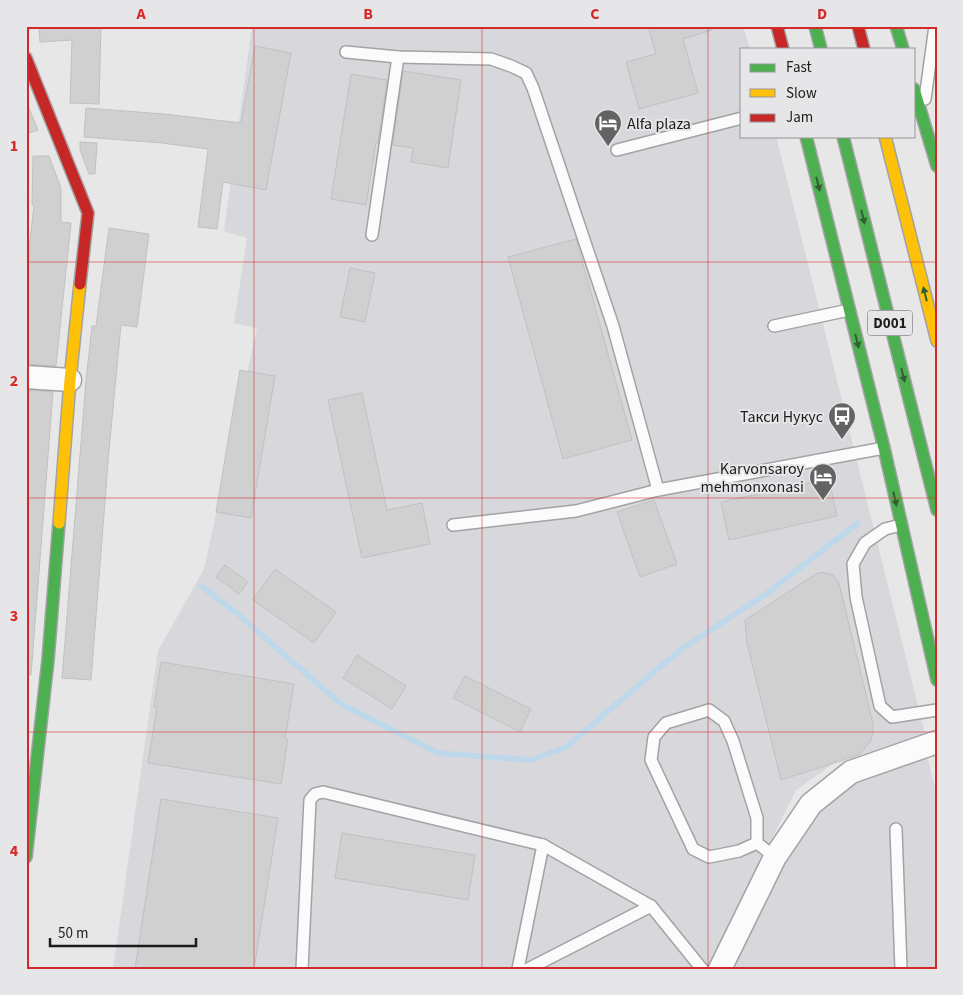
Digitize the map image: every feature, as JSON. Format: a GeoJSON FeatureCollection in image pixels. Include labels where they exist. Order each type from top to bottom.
{"type":"FeatureCollection","features":[{"type":"Feature","properties":{"kind":"main road"},"geometry":{"type":"LineString","coordinates":[[777,26],[783,48]]}},
{"type":"Feature","properties":{"kind":"main road"},"geometry":{"type":"LineString","coordinates":[[815,26],[821,48]]}},
{"type":"Feature","properties":{"kind":"main road"},"geometry":{"type":"LineString","coordinates":[[858,26],[864,48]]}},
{"type":"Feature","properties":{"kind":"main road"},"geometry":{"type":"LineString","coordinates":[[896,26],[903,48]]}},
{"type":"Feature","properties":{"kind":"main road"},"geometry":{"type":"LineString","coordinates":[[26,58],[88,213],[70,380],[48,660],[26,857]]}},
{"type":"Feature","properties":{"kind":"main road"},"geometry":{"type":"LineString","coordinates":[[916,95],[937,166]]}},
{"type":"Feature","properties":{"kind":"main road"},"geometry":{"type":"LineString","coordinates":[[806,138],[884,448],[937,680]]}},
{"type":"Feature","properties":{"kind":"main road","name":"D001"},"geometry":{"type":"LineString","coordinates":[[844,138],[937,510]]}},
{"type":"Feature","properties":{"kind":"main road","name":"D001"},"geometry":{"type":"LineString","coordinates":[[886,138],[937,341]]}},
{"type":"Feature","properties":{"kind":"street"},"geometry":{"type":"LineString","coordinates":[[26,377],[70,380]]}},
{"type":"Feature","properties":{"kind":"street"},"geometry":{"type":"LineString","coordinates":[[720,969],[775,857],[811,804],[851,772],[937,742]]}},
{"type":"Feature","properties":{"kind":"lane"},"geometry":{"type":"LineString","coordinates":[[935,26],[925,104],[937,160]]}},
{"type":"Feature","properties":{"kind":"lane"},"geometry":{"type":"LineString","coordinates":[[346,52],[398,57],[491,59],[526,73],[533,88],[613,326],[658,490]]}},
{"type":"Feature","properties":{"kind":"lane"},"geometry":{"type":"LineString","coordinates":[[372,235],[398,57]]}},
{"type":"Feature","properties":{"kind":"lane"},"geometry":{"type":"LineString","coordinates":[[617,150],[740,119]]}},
{"type":"Feature","properties":{"kind":"lane"},"geometry":{"type":"LineString","coordinates":[[774,326],[849,310]]}},
{"type":"Feature","properties":{"kind":"lane"},"geometry":{"type":"LineString","coordinates":[[453,524],[576,511],[658,490],[884,448]]}},
{"type":"Feature","properties":{"kind":"lane"},"geometry":{"type":"LineString","coordinates":[[901,524],[885,529],[865,543],[853,564],[856,597],[880,706],[892,717],[937,710]]}},
{"type":"Feature","properties":{"kind":"lane"},"geometry":{"type":"LineString","coordinates":[[709,710],[724,721],[733,741],[757,818],[757,843],[738,851],[709,857],[693,849],[651,760],[654,737],[666,723],[709,710]]}},
{"type":"Feature","properties":{"kind":"lane"},"geometry":{"type":"LineString","coordinates":[[302,969],[310,800],[315,794],[323,792],[543,845],[651,906],[702,969]]}},
{"type":"Feature","properties":{"kind":"lane"},"geometry":{"type":"LineString","coordinates":[[896,829],[901,969]]}},
{"type":"Feature","properties":{"kind":"lane"},"geometry":{"type":"LineString","coordinates":[[757,843],[775,857]]}},
{"type":"Feature","properties":{"kind":"lane"},"geometry":{"type":"LineString","coordinates":[[518,969],[543,845]]}},
{"type":"Feature","properties":{"kind":"lane"},"geometry":{"type":"LineString","coordinates":[[528,969],[651,906]]}},
{"type":"Feature","properties":{"kind":"shaded area"},"geometry":{"type":"Polygon","coordinates":[[[252,26],[743,26],[750,48],[740,48],[740,138],[776,138],[926,738],[837,761],[796,790],[707,969],[113,969],[158,651],[204,569],[257,328],[234,323],[247,238],[224,231],[252,26]]]}},
{"type":"Feature","properties":{"kind":"shaded area"},"geometry":{"type":"Polygon","coordinates":[[[927,755],[937,796],[937,969],[727,969],[785,852],[823,809],[845,780],[927,755]]]}},
{"type":"Feature","properties":{"kind":"building"},"geometry":{"type":"Polygon","coordinates":[[[39,26],[101,26],[99,104],[70,103],[72,40],[40,42],[39,26]]]}},
{"type":"Feature","properties":{"kind":"building"},"geometry":{"type":"Polygon","coordinates":[[[648,26],[711,26],[712,30],[683,39],[698,93],[639,109],[626,62],[656,54],[648,26]]]}},
{"type":"Feature","properties":{"kind":"building"},"geometry":{"type":"Polygon","coordinates":[[[255,46],[291,53],[266,190],[223,182],[217,229],[198,227],[208,149],[162,143],[84,137],[86,108],[164,114],[241,123],[255,46]]]}},
{"type":"Feature","properties":{"kind":"building"},"geometry":{"type":"Polygon","coordinates":[[[403,71],[461,80],[448,168],[411,162],[413,148],[393,145],[403,71]]]}},
{"type":"Feature","properties":{"kind":"building"},"geometry":{"type":"Polygon","coordinates":[[[351,74],[387,80],[378,143],[376,142],[366,205],[331,199],[351,74]]]}},
{"type":"Feature","properties":{"kind":"building"},"geometry":{"type":"Polygon","coordinates":[[[26,101],[38,130],[26,134],[26,101]]]}},
{"type":"Feature","properties":{"kind":"building"},"geometry":{"type":"Polygon","coordinates":[[[80,142],[97,143],[95,174],[89,174],[80,150],[80,142]]]}},
{"type":"Feature","properties":{"kind":"building"},"geometry":{"type":"Polygon","coordinates":[[[33,156],[49,156],[61,188],[61,222],[71,223],[56,366],[26,364],[26,277],[34,205],[32,205],[33,156]]]}},
{"type":"Feature","properties":{"kind":"building"},"geometry":{"type":"Polygon","coordinates":[[[109,228],[149,234],[137,327],[121,325],[91,680],[62,678],[86,381],[92,326],[96,326],[109,228]]]}},
{"type":"Feature","properties":{"kind":"building"},"geometry":{"type":"Polygon","coordinates":[[[576,239],[632,440],[563,459],[508,257],[576,239]]]}},
{"type":"Feature","properties":{"kind":"building"},"geometry":{"type":"Polygon","coordinates":[[[350,268],[375,273],[365,322],[340,317],[350,268]]]}},
{"type":"Feature","properties":{"kind":"building"},"geometry":{"type":"Polygon","coordinates":[[[240,370],[275,376],[251,518],[216,512],[240,370]]]}},
{"type":"Feature","properties":{"kind":"building"},"geometry":{"type":"Polygon","coordinates":[[[26,390],[53,392],[31,675],[26,674],[26,390]]]}},
{"type":"Feature","properties":{"kind":"building"},"geometry":{"type":"Polygon","coordinates":[[[362,393],[387,510],[422,503],[430,544],[362,558],[328,400],[362,393]]]}},
{"type":"Feature","properties":{"kind":"building"},"geometry":{"type":"Polygon","coordinates":[[[829,479],[837,516],[729,540],[721,502],[829,479]]]}},
{"type":"Feature","properties":{"kind":"building"},"geometry":{"type":"Polygon","coordinates":[[[654,500],[677,564],[640,577],[617,512],[654,500]]]}},
{"type":"Feature","properties":{"kind":"building"},"geometry":{"type":"Polygon","coordinates":[[[225,565],[248,582],[239,594],[216,577],[225,565]]]}},
{"type":"Feature","properties":{"kind":"building"},"geometry":{"type":"Polygon","coordinates":[[[275,569],[336,612],[314,643],[253,600],[275,569]]]}},
{"type":"Feature","properties":{"kind":"building"},"geometry":{"type":"Polygon","coordinates":[[[821,572],[833,575],[839,583],[873,724],[873,734],[870,742],[859,755],[781,780],[747,643],[745,620],[821,572]]]}},
{"type":"Feature","properties":{"kind":"building"},"geometry":{"type":"Polygon","coordinates":[[[357,655],[406,686],[392,709],[343,678],[357,655]]]}},
{"type":"Feature","properties":{"kind":"building"},"geometry":{"type":"Polygon","coordinates":[[[161,662],[294,684],[285,739],[288,739],[281,784],[148,763],[157,707],[154,707],[161,662]]]}},
{"type":"Feature","properties":{"kind":"building"},"geometry":{"type":"Polygon","coordinates":[[[465,676],[531,709],[520,732],[453,698],[465,676]]]}},
{"type":"Feature","properties":{"kind":"building"},"geometry":{"type":"Polygon","coordinates":[[[161,799],[278,818],[254,969],[135,969],[161,799]]]}},
{"type":"Feature","properties":{"kind":"building"},"geometry":{"type":"Polygon","coordinates":[[[342,833],[475,855],[468,900],[335,878],[342,833]]]}},
{"type":"Feature","properties":{"kind":"waterway"},"geometry":{"type":"LineString","coordinates":[[202,587],[239,615],[341,704],[438,753],[531,760],[566,747],[680,650],[766,594],[858,523]]}},
{"type":"Feature","properties":{"kind":"traffic: fast"},"geometry":{"type":"LineString","coordinates":[[815,26],[821,48]]}},
{"type":"Feature","properties":{"kind":"traffic: fast"},"geometry":{"type":"LineString","coordinates":[[896,26],[903,48]]}},
{"type":"Feature","properties":{"kind":"traffic: fast"},"geometry":{"type":"LineString","coordinates":[[916,96],[937,166]]}},
{"type":"Feature","properties":{"kind":"traffic: fast"},"geometry":{"type":"LineString","coordinates":[[806,138],[884,448],[937,680]]}},
{"type":"Feature","properties":{"kind":"traffic: fast"},"geometry":{"type":"LineString","coordinates":[[844,138],[937,510]]}},
{"type":"Feature","properties":{"kind":"traffic: fast"},"geometry":{"type":"LineString","coordinates":[[26,857],[48,660],[59,523]]}},
{"type":"Feature","properties":{"kind":"traffic: slow"},"geometry":{"type":"LineString","coordinates":[[886,138],[937,341]]}},
{"type":"Feature","properties":{"kind":"traffic: slow"},"geometry":{"type":"LineString","coordinates":[[59,523],[70,380],[80,284]]}},
{"type":"Feature","properties":{"kind":"traffic: jam"},"geometry":{"type":"LineString","coordinates":[[777,26],[783,48]]}},
{"type":"Feature","properties":{"kind":"traffic: jam"},"geometry":{"type":"LineString","coordinates":[[858,26],[864,48]]}},
{"type":"Feature","properties":{"kind":"traffic: jam"},"geometry":{"type":"LineString","coordinates":[[26,58],[88,213],[80,284]]}},
{"type":"Feature","properties":{"kind":"place","name":"Alfa plaza"},"geometry":{"type":"Point","coordinates":[608,147]}},
{"type":"Feature","properties":{"kind":"place","name":"Такси Нукус"},"geometry":{"type":"Point","coordinates":[842,440]}},
{"type":"Feature","properties":{"kind":"place","name":"Karvonsaroy mehmonxonasi"},"geometry":{"type":"Point","coordinates":[823,501]}}]}
